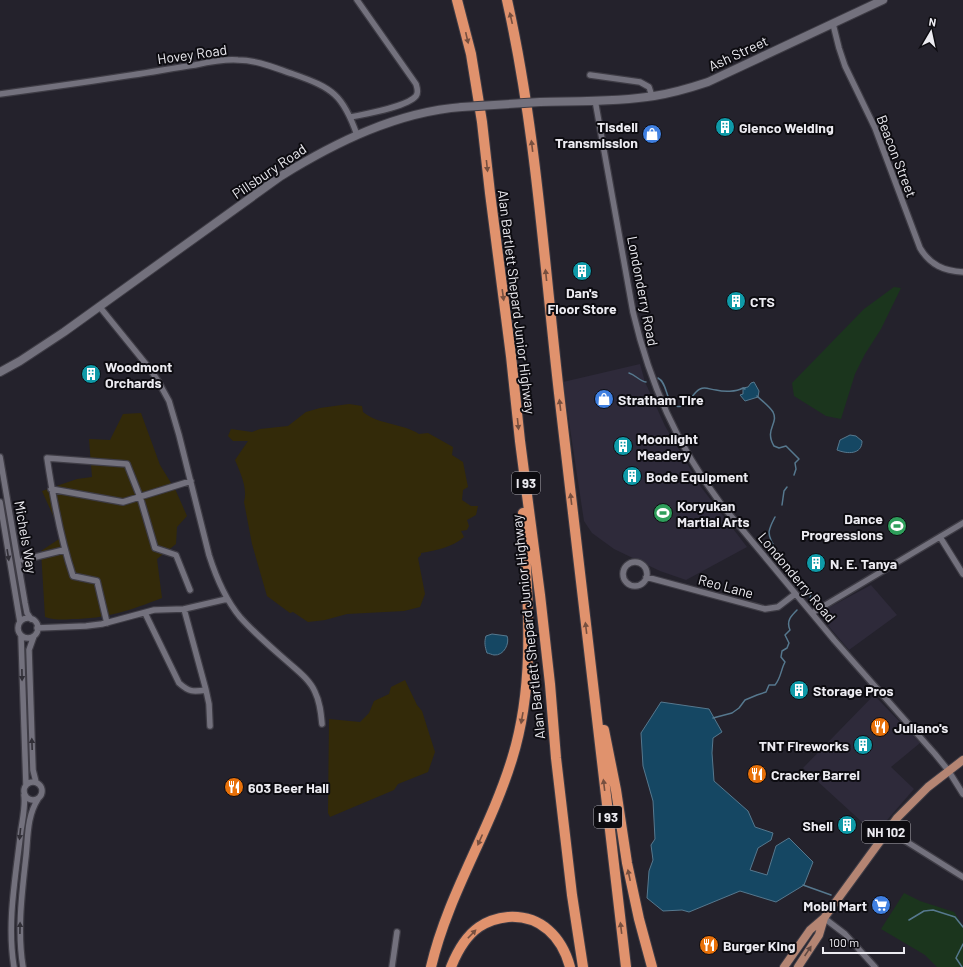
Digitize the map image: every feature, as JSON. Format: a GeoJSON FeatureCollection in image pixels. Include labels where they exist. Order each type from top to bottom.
{"type":"FeatureCollection","features":[{"type":"Feature","properties":{"kind":"highway","name":"Alan Bartlett Shepard Junior Highway"},"geometry":{"type":"LineString","coordinates":[[458,0],[471,54],[479,100],[550,684],[556,758],[572,895],[584,967]]}},
{"type":"Feature","properties":{"kind":"highway","name":"I 93"},"geometry":{"type":"LineString","coordinates":[[507,0],[523,75],[539,204],[560,401],[626,967]]}},
{"type":"Feature","properties":{"kind":"highway"},"geometry":{"type":"LineString","coordinates":[[431,967],[438,939],[448,910],[513,758],[522,722],[528,672],[529,627],[520,441]]}},
{"type":"Feature","properties":{"kind":"highway"},"geometry":{"type":"LineString","coordinates":[[591,667],[616,790],[627,863],[639,919],[652,967]]}},
{"type":"Feature","properties":{"kind":"highway"},"geometry":{"type":"LineString","coordinates":[[452,967],[464,943],[479,927],[495,919],[513,917],[528,919],[548,929],[563,948],[570,967]]}},
{"type":"Feature","properties":{"kind":"main road","name":"NH 102"},"geometry":{"type":"LineString","coordinates":[[784,967],[810,930],[824,918],[888,830],[914,800],[948,770],[963,760]]}},
{"type":"Feature","properties":{"kind":"main road","name":"NH 102"},"geometry":{"type":"LineString","coordinates":[[798,967],[819,935],[824,918]]}},
{"type":"Feature","properties":{"kind":"street"},"geometry":{"type":"LineString","coordinates":[[351,117],[382,110],[410,101],[417,96],[418,93],[416,84],[357,0]]}},
{"type":"Feature","properties":{"kind":"street","name":"Ash Street"},"geometry":{"type":"LineString","coordinates":[[595,100],[672,93],[708,82],[883,0]]}},
{"type":"Feature","properties":{"kind":"street","name":"Beacon Street"},"geometry":{"type":"LineString","coordinates":[[833,24],[845,66],[875,128],[920,248],[927,258],[937,266],[963,272]]}},
{"type":"Feature","properties":{"kind":"street","name":"Hovey Road"},"geometry":{"type":"LineString","coordinates":[[0,94],[134,75],[217,61],[251,61],[311,80],[326,87],[338,96],[351,117],[357,136]]}},
{"type":"Feature","properties":{"kind":"street"},"geometry":{"type":"LineString","coordinates":[[590,75],[640,82],[649,88],[652,96]]}},
{"type":"Feature","properties":{"kind":"street","name":"Pillsbury Road"},"geometry":{"type":"LineString","coordinates":[[0,372],[20,361],[64,332],[280,176],[330,147],[418,113],[443,108],[595,100]]}},
{"type":"Feature","properties":{"kind":"street","name":"Londonderry Road"},"geometry":{"type":"LineString","coordinates":[[595,100],[633,312],[643,353],[660,400],[683,446],[706,484],[745,534],[867,678],[935,754],[948,770],[963,794]]}},
{"type":"Feature","properties":{"kind":"street"},"geometry":{"type":"LineString","coordinates":[[99,306],[142,358],[158,380],[169,401],[214,569],[227,600],[254,632],[311,684],[315,690],[319,702],[322,724]]}},
{"type":"Feature","properties":{"kind":"street","name":"Michels Way"},"geometry":{"type":"LineString","coordinates":[[0,457],[25,603],[27,613],[31,619]]}},
{"type":"Feature","properties":{"kind":"street"},"geometry":{"type":"LineString","coordinates":[[107,623],[97,581],[73,576],[64,550],[47,458],[127,464],[140,497],[155,548],[176,555],[190,590]]}},
{"type":"Feature","properties":{"kind":"street"},"geometry":{"type":"LineString","coordinates":[[52,488],[123,502],[191,481]]}},
{"type":"Feature","properties":{"kind":"street","name":"Michels Way"},"geometry":{"type":"LineString","coordinates":[[0,502],[20,622]]}},
{"type":"Feature","properties":{"kind":"street"},"geometry":{"type":"LineString","coordinates":[[812,613],[963,523]]}},
{"type":"Feature","properties":{"kind":"street"},"geometry":{"type":"LineString","coordinates":[[940,537],[963,574]]}},
{"type":"Feature","properties":{"kind":"street"},"geometry":{"type":"LineString","coordinates":[[22,560],[64,550]]}},
{"type":"Feature","properties":{"kind":"street"},"geometry":{"type":"LineString","coordinates":[[633,561],[644,565],[647,573],[646,576],[642,583],[634,586],[627,583],[622,576],[622,572],[626,565],[633,561]]}},
{"type":"Feature","properties":{"kind":"street","name":"Reo Lane"},"geometry":{"type":"LineString","coordinates":[[646,576],[766,609],[778,608],[795,594]]}},
{"type":"Feature","properties":{"kind":"street"},"geometry":{"type":"LineString","coordinates":[[37,628],[86,626],[107,623],[162,609],[184,609],[227,600]]}},
{"type":"Feature","properties":{"kind":"street"},"geometry":{"type":"LineString","coordinates":[[184,609],[206,690],[209,704],[210,726]]}},
{"type":"Feature","properties":{"kind":"street"},"geometry":{"type":"LineString","coordinates":[[145,613],[180,683],[187,690],[206,690]]}},
{"type":"Feature","properties":{"kind":"street"},"geometry":{"type":"LineString","coordinates":[[23,967],[20,939],[22,895],[30,814],[38,799],[42,795],[42,789],[36,782],[33,770],[29,650],[37,628],[36,623],[31,619],[25,619],[20,622],[18,628],[22,636],[26,785]]}},
{"type":"Feature","properties":{"kind":"street"},"geometry":{"type":"LineString","coordinates":[[22,636],[28,638],[34,636]]}},
{"type":"Feature","properties":{"kind":"street"},"geometry":{"type":"LineString","coordinates":[[14,967],[11,926],[25,804],[23,790],[30,782],[36,782]]}},
{"type":"Feature","properties":{"kind":"street"},"geometry":{"type":"LineString","coordinates":[[24,795],[29,800],[35,801],[38,799]]}},
{"type":"Feature","properties":{"kind":"street"},"geometry":{"type":"LineString","coordinates":[[888,830],[963,878]]}},
{"type":"Feature","properties":{"kind":"street"},"geometry":{"type":"LineString","coordinates":[[824,918],[845,934],[875,967]]}},
{"type":"Feature","properties":{"kind":"street"},"geometry":{"type":"LineString","coordinates":[[392,967],[397,932]]}},
{"type":"Feature","properties":{"kind":"shaded area"},"geometry":{"type":"Polygon","coordinates":[[[640,364],[645,382],[665,426],[701,487],[747,547],[686,580],[660,571],[614,549],[592,533],[584,521],[563,382],[640,364]]]}},
{"type":"Feature","properties":{"kind":"shaded area"},"geometry":{"type":"Polygon","coordinates":[[[871,585],[897,615],[849,650],[819,615],[830,607],[871,585]]]}},
{"type":"Feature","properties":{"kind":"shaded area"},"geometry":{"type":"Polygon","coordinates":[[[874,695],[920,743],[891,767],[914,789],[875,834],[803,768],[874,695]]]}},
{"type":"Feature","properties":{"kind":"green space"},"geometry":{"type":"Polygon","coordinates":[[[894,287],[901,288],[881,329],[865,354],[855,374],[841,419],[826,416],[794,396],[792,383],[864,309],[894,287]]]}},
{"type":"Feature","properties":{"kind":"green space"},"geometry":{"type":"Polygon","coordinates":[[[904,893],[920,901],[954,912],[963,926],[963,967],[937,967],[925,955],[881,929],[904,893]]]}},
{"type":"Feature","properties":{"kind":"sand"},"geometry":{"type":"Polygon","coordinates":[[[349,404],[362,406],[363,412],[383,422],[412,430],[419,434],[428,433],[453,447],[452,455],[463,462],[468,487],[463,490],[462,500],[471,506],[478,506],[476,515],[467,520],[469,526],[467,530],[461,531],[464,537],[449,546],[438,550],[421,553],[418,558],[425,594],[420,607],[404,611],[347,614],[325,620],[308,622],[293,612],[290,613],[267,596],[252,544],[244,502],[244,486],[235,460],[248,441],[233,441],[228,436],[231,429],[252,432],[260,429],[288,426],[306,412],[320,408],[349,404]]]}},
{"type":"Feature","properties":{"kind":"sand"},"geometry":{"type":"Polygon","coordinates":[[[141,413],[160,465],[176,491],[187,516],[177,527],[176,544],[157,559],[162,598],[107,616],[62,620],[45,617],[41,551],[59,539],[60,531],[42,491],[77,479],[92,477],[89,439],[110,440],[123,414],[141,413]]]}},
{"type":"Feature","properties":{"kind":"sand"},"geometry":{"type":"Polygon","coordinates":[[[405,680],[417,705],[422,711],[435,752],[428,772],[398,784],[394,790],[330,817],[328,813],[329,719],[360,722],[369,713],[374,701],[389,694],[391,687],[405,680]]]}},
{"type":"Feature","properties":{"kind":"water"},"geometry":{"type":"Polygon","coordinates":[[[754,382],[759,391],[758,397],[745,401],[740,395],[743,394],[743,388],[748,387],[754,382]]]}},
{"type":"Feature","properties":{"kind":"water"},"geometry":{"type":"Polygon","coordinates":[[[850,435],[856,436],[862,441],[860,449],[849,453],[837,450],[840,440],[850,435]]]}},
{"type":"Feature","properties":{"kind":"water"},"geometry":{"type":"Polygon","coordinates":[[[492,634],[507,636],[508,639],[507,645],[498,655],[487,653],[485,642],[486,636],[492,634]]]}},
{"type":"Feature","properties":{"kind":"water"},"geometry":{"type":"Polygon","coordinates":[[[661,702],[709,709],[722,732],[713,738],[712,753],[714,781],[748,811],[755,827],[773,833],[771,840],[758,848],[750,870],[767,875],[776,846],[789,838],[813,862],[804,885],[776,902],[740,891],[689,912],[682,910],[663,911],[647,898],[649,871],[653,860],[651,845],[655,839],[653,801],[643,766],[641,733],[661,702]]]}},
{"type":"Feature","properties":{"kind":"waterway"},"geometry":{"type":"LineString","coordinates":[[629,373],[646,382]]}},
{"type":"Feature","properties":{"kind":"waterway"},"geometry":{"type":"LineString","coordinates":[[658,378],[661,380],[672,404],[680,407],[687,403],[697,391],[702,388],[726,391],[733,391],[743,388],[745,389]]}},
{"type":"Feature","properties":{"kind":"waterway"},"geometry":{"type":"LineString","coordinates":[[757,396],[773,412],[774,420],[770,435],[774,446],[779,448],[786,446],[799,459],[795,463],[796,469],[794,475]]}},
{"type":"Feature","properties":{"kind":"waterway"},"geometry":{"type":"LineString","coordinates":[[782,505],[784,491],[787,487]]}},
{"type":"Feature","properties":{"kind":"waterway"},"geometry":{"type":"LineString","coordinates":[[775,517],[769,530],[770,539],[786,563],[811,591],[810,601]]}},
{"type":"Feature","properties":{"kind":"waterway"},"geometry":{"type":"LineString","coordinates":[[713,718],[732,713],[739,708],[745,700],[766,692],[769,685],[775,685],[779,679],[785,662],[781,657],[782,651],[787,648],[789,643],[785,635],[790,630],[789,621],[797,610]]}},
{"type":"Feature","properties":{"kind":"waterway"},"geometry":{"type":"LineString","coordinates":[[803,885],[831,895]]}},
{"type":"Feature","properties":{"kind":"waterway"},"geometry":{"type":"LineString","coordinates":[[909,920],[924,911],[933,910],[955,917],[963,927]]}},
{"type":"Feature","properties":{"kind":"waterway"},"geometry":{"type":"LineString","coordinates":[[962,967],[956,958],[963,944]]}},
{"type":"Feature","properties":{"kind":"place","name":"Glenco Welding"},"geometry":{"type":"Point","coordinates":[725,127]}},
{"type":"Feature","properties":{"kind":"place","name":"Tisdell Transmission"},"geometry":{"type":"Point","coordinates":[652,134]}},
{"type":"Feature","properties":{"kind":"place","name":"Dan's Floor Store"},"geometry":{"type":"Point","coordinates":[582,271]}},
{"type":"Feature","properties":{"kind":"place","name":"CTS"},"geometry":{"type":"Point","coordinates":[736,301]}},
{"type":"Feature","properties":{"kind":"place","name":"Woodmont Orchards"},"geometry":{"type":"Point","coordinates":[91,374]}},
{"type":"Feature","properties":{"kind":"place","name":"Stratham Tire"},"geometry":{"type":"Point","coordinates":[604,399]}},
{"type":"Feature","properties":{"kind":"place","name":"Moonlight Meadery"},"geometry":{"type":"Point","coordinates":[623,446]}},
{"type":"Feature","properties":{"kind":"place","name":"Bode Equipment"},"geometry":{"type":"Point","coordinates":[632,476]}},
{"type":"Feature","properties":{"kind":"place","name":"Koryukan Martial Arts"},"geometry":{"type":"Point","coordinates":[663,513]}},
{"type":"Feature","properties":{"kind":"place","name":"Dance Progressions"},"geometry":{"type":"Point","coordinates":[897,526]}},
{"type":"Feature","properties":{"kind":"place","name":"N. E. Tanya"},"geometry":{"type":"Point","coordinates":[816,563]}},
{"type":"Feature","properties":{"kind":"place","name":"Storage Pros"},"geometry":{"type":"Point","coordinates":[799,690]}},
{"type":"Feature","properties":{"kind":"place","name":"Juliano's"},"geometry":{"type":"Point","coordinates":[880,727]}},
{"type":"Feature","properties":{"kind":"place","name":"TNT Fireworks"},"geometry":{"type":"Point","coordinates":[863,745]}},
{"type":"Feature","properties":{"kind":"place","name":"Cracker Barrel"},"geometry":{"type":"Point","coordinates":[757,774]}},
{"type":"Feature","properties":{"kind":"place","name":"603 Beer Hall"},"geometry":{"type":"Point","coordinates":[234,787]}},
{"type":"Feature","properties":{"kind":"place","name":"Shell"},"geometry":{"type":"Point","coordinates":[847,825]}},
{"type":"Feature","properties":{"kind":"place","name":"Mobil Mart"},"geometry":{"type":"Point","coordinates":[881,905]}},
{"type":"Feature","properties":{"kind":"place","name":"Burger King"},"geometry":{"type":"Point","coordinates":[709,945]}}]}
